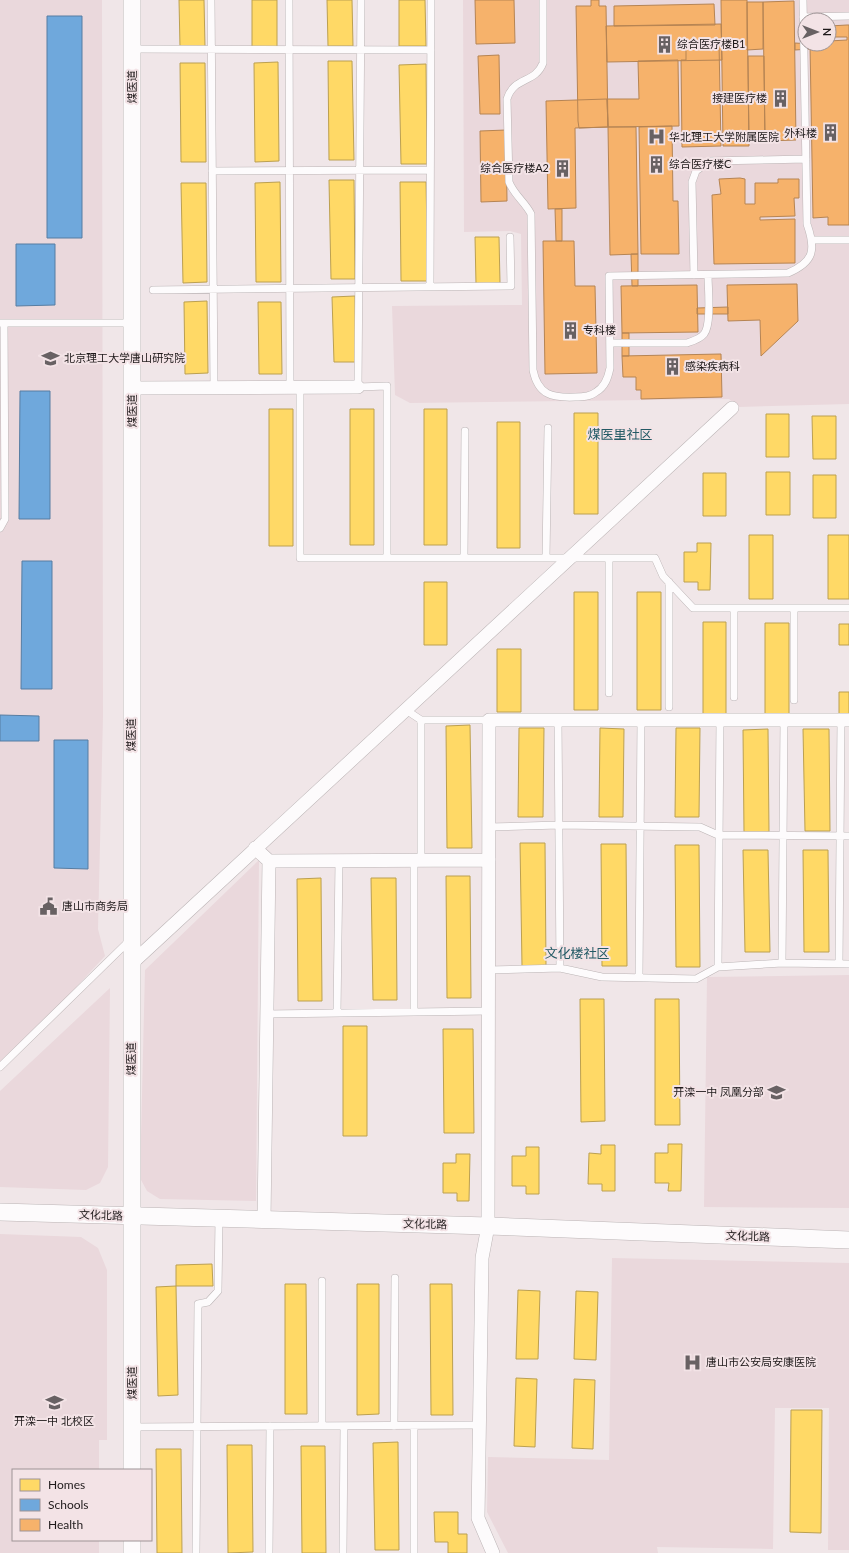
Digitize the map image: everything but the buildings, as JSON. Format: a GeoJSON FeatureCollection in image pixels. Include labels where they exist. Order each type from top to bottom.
{"type":"FeatureCollection","features":[{"type":"Feature","properties":{"kind":"street","name":"煤医道"},"geometry":{"type":"LineString","coordinates":[[132,0],[132,1469]]}},
{"type":"Feature","properties":{"kind":"street"},"geometry":{"type":"LineString","coordinates":[[132,388],[358,387]]}},
{"type":"Feature","properties":{"kind":"street"},"geometry":{"type":"LineString","coordinates":[[131,964],[732,408]]}},
{"type":"Feature","properties":{"kind":"street"},"geometry":{"type":"LineString","coordinates":[[493,1553],[478,1518],[482,1258],[488,1226],[489,720],[845,720]]}},
{"type":"Feature","properties":{"kind":"street"},"geometry":{"type":"LineString","coordinates":[[255,848],[269,861],[489,860]]}},
{"type":"Feature","properties":{"kind":"street"},"geometry":{"type":"LineString","coordinates":[[264,1220],[269,861]]}},
{"type":"Feature","properties":{"kind":"street","name":"文化北路"},"geometry":{"type":"LineString","coordinates":[[0,1212],[488,1226],[849,1240]]}},
{"type":"Feature","properties":{"kind":"street"},"geometry":{"type":"LineString","coordinates":[[132,1541],[132,1553]]}},
{"type":"Feature","properties":{"kind":"lane"},"geometry":{"type":"LineString","coordinates":[[211,0],[214,388]]}},
{"type":"Feature","properties":{"kind":"lane"},"geometry":{"type":"LineString","coordinates":[[289,0],[290,288],[295,388],[300,558],[656,558],[664,576],[693,608],[849,608]]}},
{"type":"Feature","properties":{"kind":"lane"},"geometry":{"type":"LineString","coordinates":[[361,0],[358,387],[387,386],[387,558]]}},
{"type":"Feature","properties":{"kind":"lane"},"geometry":{"type":"LineString","coordinates":[[430,286],[431,0]]}},
{"type":"Feature","properties":{"kind":"lane"},"geometry":{"type":"LineString","coordinates":[[542,0],[543,63],[540,71],[533,78],[519,82],[513,88],[508,99],[509,182],[513,192],[527,207],[530,214],[533,370],[539,386],[549,395],[559,398],[584,397],[596,392],[604,386],[609,373],[609,276],[788,273],[800,268],[808,260],[812,249],[812,240],[807,224],[804,52]]}},
{"type":"Feature","properties":{"kind":"lane"},"geometry":{"type":"LineString","coordinates":[[803,0],[803,12]]}},
{"type":"Feature","properties":{"kind":"lane"},"geometry":{"type":"LineString","coordinates":[[837,16],[849,16]]}},
{"type":"Feature","properties":{"kind":"lane"},"geometry":{"type":"LineString","coordinates":[[132,49],[431,50]]}},
{"type":"Feature","properties":{"kind":"lane"},"geometry":{"type":"LineString","coordinates":[[694,275],[692,182],[696,171],[710,161],[806,159]]}},
{"type":"Feature","properties":{"kind":"lane"},"geometry":{"type":"LineString","coordinates":[[212,171],[430,170]]}},
{"type":"Feature","properties":{"kind":"lane"},"geometry":{"type":"LineString","coordinates":[[152,290],[511,286],[510,237]]}},
{"type":"Feature","properties":{"kind":"lane"},"geometry":{"type":"LineString","coordinates":[[812,240],[849,240]]}},
{"type":"Feature","properties":{"kind":"lane"},"geometry":{"type":"LineString","coordinates":[[610,343],[687,343],[697,340],[704,334],[708,326],[708,275]]}},
{"type":"Feature","properties":{"kind":"lane"},"geometry":{"type":"LineString","coordinates":[[0,528],[4,518],[2,323],[132,323]]}},
{"type":"Feature","properties":{"kind":"lane"},"geometry":{"type":"LineString","coordinates":[[546,558],[548,428]]}},
{"type":"Feature","properties":{"kind":"lane"},"geometry":{"type":"LineString","coordinates":[[464,558],[465,431]]}},
{"type":"Feature","properties":{"kind":"lane"},"geometry":{"type":"LineString","coordinates":[[609,558],[609,692]]}},
{"type":"Feature","properties":{"kind":"lane"},"geometry":{"type":"LineString","coordinates":[[669,582],[669,707]]}},
{"type":"Feature","properties":{"kind":"lane"},"geometry":{"type":"LineString","coordinates":[[734,608],[734,696]]}},
{"type":"Feature","properties":{"kind":"lane"},"geometry":{"type":"LineString","coordinates":[[794,608],[794,700]]}},
{"type":"Feature","properties":{"kind":"lane"},"geometry":{"type":"LineString","coordinates":[[406,710],[421,720],[489,720]]}},
{"type":"Feature","properties":{"kind":"lane"},"geometry":{"type":"LineString","coordinates":[[414,1012],[421,720]]}},
{"type":"Feature","properties":{"kind":"lane"},"geometry":{"type":"LineString","coordinates":[[558,720],[560,968]]}},
{"type":"Feature","properties":{"kind":"lane"},"geometry":{"type":"LineString","coordinates":[[639,978],[641,720]]}},
{"type":"Feature","properties":{"kind":"lane"},"geometry":{"type":"LineString","coordinates":[[718,967],[720,720]]}},
{"type":"Feature","properties":{"kind":"lane"},"geometry":{"type":"LineString","coordinates":[[782,963],[784,720]]}},
{"type":"Feature","properties":{"kind":"lane"},"geometry":{"type":"LineString","coordinates":[[839,964],[840,836],[845,720]]}},
{"type":"Feature","properties":{"kind":"lane"},"geometry":{"type":"LineString","coordinates":[[489,827],[559,825],[700,827],[718,835],[849,836]]}},
{"type":"Feature","properties":{"kind":"lane"},"geometry":{"type":"LineString","coordinates":[[337,1013],[339,861]]}},
{"type":"Feature","properties":{"kind":"lane"},"geometry":{"type":"LineString","coordinates":[[0,1067],[131,940]]}},
{"type":"Feature","properties":{"kind":"lane"},"geometry":{"type":"LineString","coordinates":[[489,970],[560,968],[602,977],[696,979],[718,967],[782,963],[849,964]]}},
{"type":"Feature","properties":{"kind":"lane"},"geometry":{"type":"LineString","coordinates":[[267,1014],[489,1012]]}},
{"type":"Feature","properties":{"kind":"lane"},"geometry":{"type":"LineString","coordinates":[[196,1553],[198,1304],[208,1302],[218,1291],[219,1219]]}},
{"type":"Feature","properties":{"kind":"lane"},"geometry":{"type":"LineString","coordinates":[[394,1426],[395,1278]]}},
{"type":"Feature","properties":{"kind":"lane"},"geometry":{"type":"LineString","coordinates":[[322,1281],[322,1426]]}},
{"type":"Feature","properties":{"kind":"lane"},"geometry":{"type":"LineString","coordinates":[[132,1427],[479,1425]]}},
{"type":"Feature","properties":{"kind":"lane"},"geometry":{"type":"LineString","coordinates":[[269,1553],[270,1426]]}},
{"type":"Feature","properties":{"kind":"lane"},"geometry":{"type":"LineString","coordinates":[[343,1553],[344,1426]]}},
{"type":"Feature","properties":{"kind":"lane"},"geometry":{"type":"LineString","coordinates":[[414,1426],[414,1553]]}},
{"type":"Feature","properties":{"kind":"shaded area","name":"北京理工大学唐山研究院"},"geometry":{"type":"Polygon","coordinates":[[[0,0],[102,0],[103,716],[98,929],[105,956],[0,1069],[0,0]]]}},
{"type":"Feature","properties":{"kind":"shaded area","name":"华北理工大学附属医院"},"geometry":{"type":"Polygon","coordinates":[[[463,0],[849,0],[849,404],[739,407],[729,399],[410,403],[395,395],[392,306],[522,305],[521,234],[510,231],[464,232],[463,0]]]}},
{"type":"Feature","properties":{"kind":"shaded area"},"geometry":{"type":"Polygon","coordinates":[[[259,860],[256,1201],[160,1199],[147,1191],[140,1178],[145,970],[259,860]]]}},
{"type":"Feature","properties":{"kind":"shaded area","name":"开滦一中 凤凰分部"},"geometry":{"type":"Polygon","coordinates":[[[849,975],[849,1208],[704,1207],[707,977],[849,975]]]}},
{"type":"Feature","properties":{"kind":"shaded area"},"geometry":{"type":"Polygon","coordinates":[[[110,988],[108,1167],[100,1183],[86,1190],[0,1187],[0,1091],[110,988]]]}},
{"type":"Feature","properties":{"kind":"shaded area"},"geometry":{"type":"Polygon","coordinates":[[[0,1234],[81,1237],[98,1248],[107,1270],[107,1440],[99,1440],[99,1469],[12,1469],[12,1541],[99,1541],[99,1553],[0,1553],[0,1234]]]}},
{"type":"Feature","properties":{"kind":"shaded area"},"geometry":{"type":"Polygon","coordinates":[[[612,1258],[849,1263],[849,1550],[828,1550],[829,1408],[775,1408],[773,1549],[657,1547],[658,1553],[508,1553],[487,1512],[488,1457],[609,1460],[612,1258]]]}},
{"type":"Feature","properties":{"kind":"place","name":"综合医疗楼B1"},"geometry":{"type":"Point","coordinates":[664,44]}},
{"type":"Feature","properties":{"kind":"place","name":"接建医疗楼"},"geometry":{"type":"Point","coordinates":[780,98]}},
{"type":"Feature","properties":{"kind":"place","name":"外科楼"},"geometry":{"type":"Point","coordinates":[830,133]}},
{"type":"Feature","properties":{"kind":"place","name":"华北理工大学附属医院"},"geometry":{"type":"Point","coordinates":[656,137]}},
{"type":"Feature","properties":{"kind":"place","name":"综合医疗楼C"},"geometry":{"type":"Point","coordinates":[656,164]}},
{"type":"Feature","properties":{"kind":"place","name":"综合医疗楼A2"},"geometry":{"type":"Point","coordinates":[562,168]}},
{"type":"Feature","properties":{"kind":"place","name":"专科楼"},"geometry":{"type":"Point","coordinates":[570,330]}},
{"type":"Feature","properties":{"kind":"place","name":"北京理工大学唐山研究院"},"geometry":{"type":"Point","coordinates":[51,358]}},
{"type":"Feature","properties":{"kind":"place","name":"感染疾病科"},"geometry":{"type":"Point","coordinates":[672,366]}},
{"type":"Feature","properties":{"kind":"place","name":"唐山市商务局"},"geometry":{"type":"Point","coordinates":[49,906]}},
{"type":"Feature","properties":{"kind":"place","name":"开滦一中 凤凰分部"},"geometry":{"type":"Point","coordinates":[777,1092]}},
{"type":"Feature","properties":{"kind":"place","name":"唐山市公安局安康医院"},"geometry":{"type":"Point","coordinates":[693,1362]}},
{"type":"Feature","properties":{"kind":"place","name":"开滦一中 北校区"},"geometry":{"type":"Point","coordinates":[54,1403]}},
{"type":"Feature","properties":{"kind":"district","name":"煤医里社区"},"geometry":{"type":"Point","coordinates":[620,434]}},
{"type":"Feature","properties":{"kind":"district","name":"文化楼社区"},"geometry":{"type":"Point","coordinates":[577,953]}}]}
